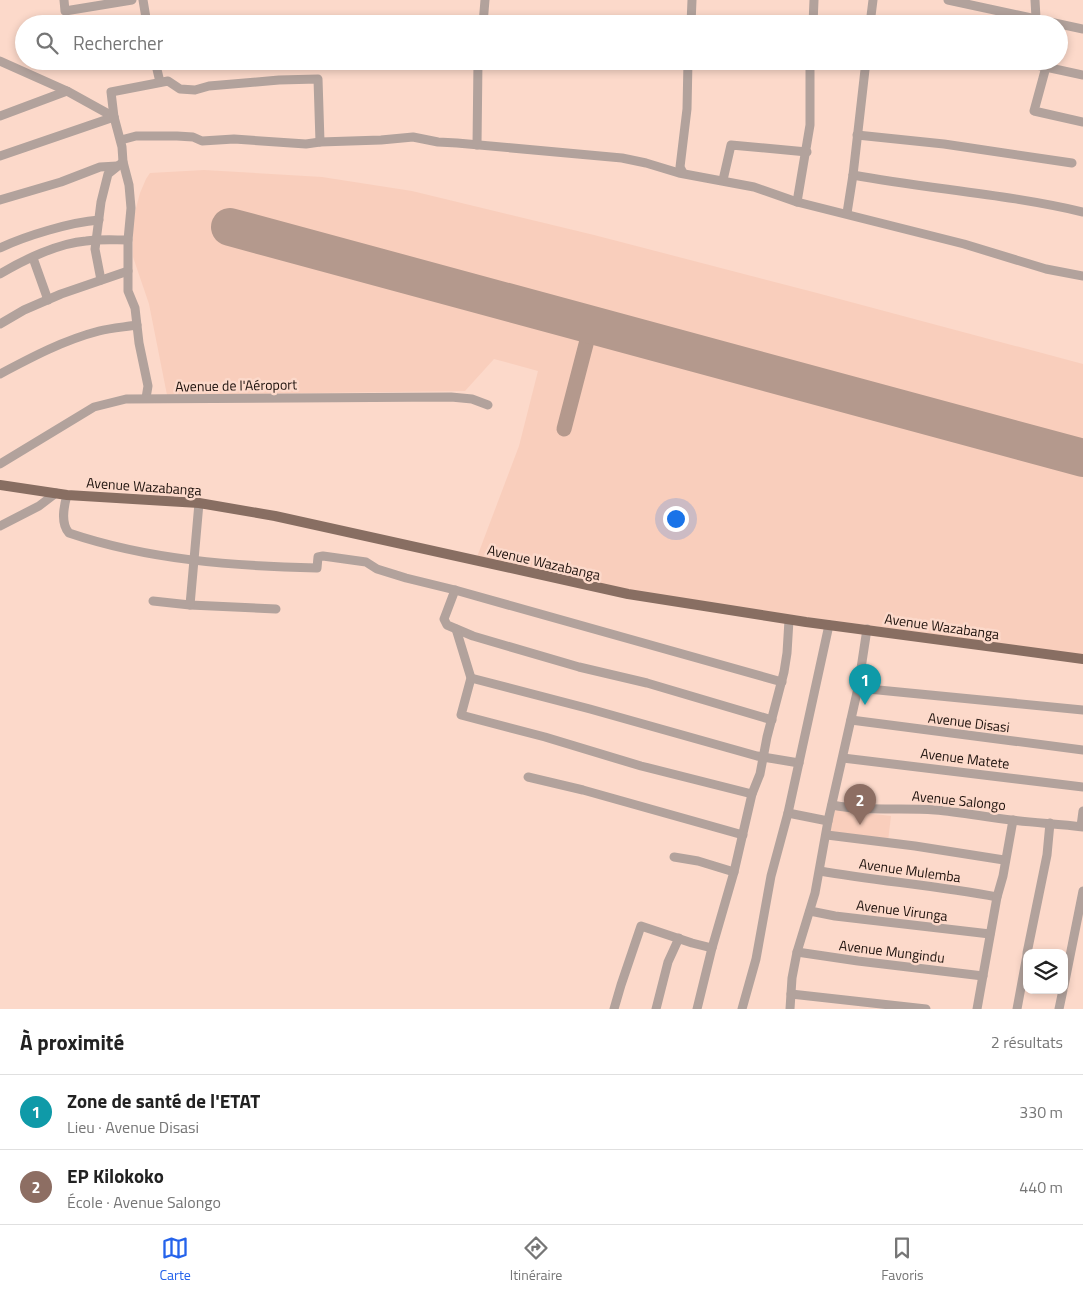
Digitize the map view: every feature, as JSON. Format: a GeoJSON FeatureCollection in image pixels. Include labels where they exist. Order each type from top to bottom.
{"type":"FeatureCollection","features":[{"type":"Feature","properties":{"kind":"main road","name":"Avenue Wazabanga"},"geometry":{"type":"LineString","coordinates":[[0,486],[67,495],[199,503],[275,516],[619,592],[789,620],[1083,659]]}},
{"type":"Feature","properties":{"kind":"street"},"geometry":{"type":"LineString","coordinates":[[64,0],[64,12],[132,0]]}},
{"type":"Feature","properties":{"kind":"street"},"geometry":{"type":"LineString","coordinates":[[143,0],[146,15]]}},
{"type":"Feature","properties":{"kind":"street"},"geometry":{"type":"LineString","coordinates":[[484,15],[485,0]]}},
{"type":"Feature","properties":{"kind":"street"},"geometry":{"type":"LineString","coordinates":[[691,15],[692,0]]}},
{"type":"Feature","properties":{"kind":"street"},"geometry":{"type":"LineString","coordinates":[[813,15],[814,0]]}},
{"type":"Feature","properties":{"kind":"street"},"geometry":{"type":"LineString","coordinates":[[871,15],[873,0]]}},
{"type":"Feature","properties":{"kind":"street"},"geometry":{"type":"LineString","coordinates":[[948,0],[1021,15]]}},
{"type":"Feature","properties":{"kind":"street"},"geometry":{"type":"LineString","coordinates":[[1035,0],[1036,15]]}},
{"type":"Feature","properties":{"kind":"street"},"geometry":{"type":"LineString","coordinates":[[1068,25],[1083,28]]}},
{"type":"Feature","properties":{"kind":"street"},"geometry":{"type":"LineString","coordinates":[[0,61],[15,68]]}},
{"type":"Feature","properties":{"kind":"street"},"geometry":{"type":"LineString","coordinates":[[20,70],[67,91],[114,117]]}},
{"type":"Feature","properties":{"kind":"street"},"geometry":{"type":"LineString","coordinates":[[157,70],[160,82]]}},
{"type":"Feature","properties":{"kind":"street"},"geometry":{"type":"LineString","coordinates":[[477,145],[478,70]]}},
{"type":"Feature","properties":{"kind":"street"},"geometry":{"type":"LineString","coordinates":[[683,173],[680,167],[688,70]]}},
{"type":"Feature","properties":{"kind":"street"},"geometry":{"type":"LineString","coordinates":[[797,202],[811,115],[809,100],[810,70]]}},
{"type":"Feature","properties":{"kind":"street"},"geometry":{"type":"LineString","coordinates":[[847,213],[865,70]]}},
{"type":"Feature","properties":{"kind":"street"},"geometry":{"type":"LineString","coordinates":[[1045,70],[1034,110],[1083,122]]}},
{"type":"Feature","properties":{"kind":"street"},"geometry":{"type":"LineString","coordinates":[[1060,70],[1083,75]]}},
{"type":"Feature","properties":{"kind":"street"},"geometry":{"type":"LineString","coordinates":[[146,398],[148,386],[139,343],[135,308],[128,291],[128,240],[131,208],[129,185],[120,164],[121,140],[114,117],[111,92],[168,81],[180,90],[195,90],[209,86],[318,79],[320,142]]}},
{"type":"Feature","properties":{"kind":"street"},"geometry":{"type":"LineString","coordinates":[[0,116],[67,91]]}},
{"type":"Feature","properties":{"kind":"street"},"geometry":{"type":"LineString","coordinates":[[0,156],[114,117]]}},
{"type":"Feature","properties":{"kind":"street"},"geometry":{"type":"LineString","coordinates":[[857,135],[944,144],[1072,163]]}},
{"type":"Feature","properties":{"kind":"street"},"geometry":{"type":"LineString","coordinates":[[121,140],[136,136],[177,136],[193,137],[202,141],[234,138],[306,144],[413,137],[438,142],[622,158],[683,173],[754,187],[797,202],[847,213],[964,244],[1046,269],[1083,276]]}},
{"type":"Feature","properties":{"kind":"street"},"geometry":{"type":"LineString","coordinates":[[723,180],[731,145],[806,152]]}},
{"type":"Feature","properties":{"kind":"street"},"geometry":{"type":"LineString","coordinates":[[0,200],[61,182],[100,167],[120,164]]}},
{"type":"Feature","properties":{"kind":"street"},"geometry":{"type":"LineString","coordinates":[[101,280],[95,249],[105,182],[108,174],[120,164]]}},
{"type":"Feature","properties":{"kind":"street"},"geometry":{"type":"LineString","coordinates":[[853,175],[962,192],[1008,197],[1083,212]]}},
{"type":"Feature","properties":{"kind":"street"},"geometry":{"type":"LineString","coordinates":[[0,248],[32,235],[99,220]]}},
{"type":"Feature","properties":{"kind":"street"},"geometry":{"type":"LineString","coordinates":[[0,274],[33,258],[74,242],[128,240]]}},
{"type":"Feature","properties":{"kind":"street"},"geometry":{"type":"LineString","coordinates":[[33,258],[48,300]]}},
{"type":"Feature","properties":{"kind":"street"},"geometry":{"type":"LineString","coordinates":[[0,324],[48,300],[128,271]]}},
{"type":"Feature","properties":{"kind":"street"},"geometry":{"type":"LineString","coordinates":[[0,374],[47,349],[68,341],[99,331],[137,325]]}},
{"type":"Feature","properties":{"kind":"street","name":"Avenue de l'Aéroport"},"geometry":{"type":"LineString","coordinates":[[1,461],[94,407],[126,399],[451,397],[472,399],[488,405]]}},
{"type":"Feature","properties":{"kind":"street"},"geometry":{"type":"LineString","coordinates":[[0,526],[39,506],[56,493]]}},
{"type":"Feature","properties":{"kind":"street"},"geometry":{"type":"LineString","coordinates":[[67,495],[63,508],[65,525],[69,533],[118,548],[195,561],[264,567],[316,568],[319,556],[366,562],[377,569],[406,578],[782,682]]}},
{"type":"Feature","properties":{"kind":"street"},"geometry":{"type":"LineString","coordinates":[[190,605],[199,503]]}},
{"type":"Feature","properties":{"kind":"street"},"geometry":{"type":"LineString","coordinates":[[455,590],[444,619],[448,625],[473,636],[579,667],[647,683],[772,720]]}},
{"type":"Feature","properties":{"kind":"street"},"geometry":{"type":"LineString","coordinates":[[153,601],[276,610]]}},
{"type":"Feature","properties":{"kind":"street"},"geometry":{"type":"LineString","coordinates":[[697,1009],[734,872],[752,794],[760,774],[782,682],[787,653],[789,620]]}},
{"type":"Feature","properties":{"kind":"street"},"geometry":{"type":"LineString","coordinates":[[742,1009],[756,959],[775,859],[788,813],[829,625]]}},
{"type":"Feature","properties":{"kind":"street"},"geometry":{"type":"LineString","coordinates":[[456,629],[471,678],[461,715],[641,766],[752,794]]}},
{"type":"Feature","properties":{"kind":"street"},"geometry":{"type":"LineString","coordinates":[[790,1009],[790,994],[797,952],[820,871],[828,821],[858,688],[867,629]]}},
{"type":"Feature","properties":{"kind":"street"},"geometry":{"type":"LineString","coordinates":[[471,678],[555,699],[757,756],[798,763]]}},
{"type":"Feature","properties":{"kind":"street"},"geometry":{"type":"LineString","coordinates":[[858,688],[1083,710]]}},
{"type":"Feature","properties":{"kind":"street","name":"Avenue Disasi"},"geometry":{"type":"LineString","coordinates":[[851,720],[1083,750]]}},
{"type":"Feature","properties":{"kind":"street","name":"Avenue Matete"},"geometry":{"type":"LineString","coordinates":[[843,758],[1083,787]]}},
{"type":"Feature","properties":{"kind":"street"},"geometry":{"type":"LineString","coordinates":[[528,777],[583,790],[742,834]]}},
{"type":"Feature","properties":{"kind":"street","name":"Avenue Salongo"},"geometry":{"type":"LineString","coordinates":[[832,805],[876,810],[898,808],[937,810],[1013,820],[1082,826]]}},
{"type":"Feature","properties":{"kind":"street"},"geometry":{"type":"LineString","coordinates":[[1082,826],[1083,812]]}},
{"type":"Feature","properties":{"kind":"street"},"geometry":{"type":"LineString","coordinates":[[788,813],[828,821]]}},
{"type":"Feature","properties":{"kind":"street"},"geometry":{"type":"LineString","coordinates":[[977,1009],[1013,820]]}},
{"type":"Feature","properties":{"kind":"street"},"geometry":{"type":"LineString","coordinates":[[1028,949],[1047,854],[1050,823]]}},
{"type":"Feature","properties":{"kind":"street"},"geometry":{"type":"LineString","coordinates":[[827,835],[1004,860]]}},
{"type":"Feature","properties":{"kind":"street"},"geometry":{"type":"LineString","coordinates":[[674,857],[698,861],[734,872]]}},
{"type":"Feature","properties":{"kind":"street","name":"Avenue Mulemba"},"geometry":{"type":"LineString","coordinates":[[820,871],[997,897]]}},
{"type":"Feature","properties":{"kind":"street"},"geometry":{"type":"LineString","coordinates":[[1068,966],[1083,892]]}},
{"type":"Feature","properties":{"kind":"street","name":"Avenue Virunga"},"geometry":{"type":"LineString","coordinates":[[810,911],[835,916],[990,934]]}},
{"type":"Feature","properties":{"kind":"street"},"geometry":{"type":"LineString","coordinates":[[614,1009],[640,927],[645,926],[712,948]]}},
{"type":"Feature","properties":{"kind":"street"},"geometry":{"type":"LineString","coordinates":[[656,1009],[668,962],[679,938]]}},
{"type":"Feature","properties":{"kind":"street","name":"Avenue Mungindu"},"geometry":{"type":"LineString","coordinates":[[797,952],[983,976]]}},
{"type":"Feature","properties":{"kind":"street"},"geometry":{"type":"LineString","coordinates":[[1017,1009],[1023,976]]}},
{"type":"Feature","properties":{"kind":"street"},"geometry":{"type":"LineString","coordinates":[[790,994],[926,1009]]}},
{"type":"Feature","properties":{"kind":"street"},"geometry":{"type":"LineString","coordinates":[[1059,1009],[1062,994]]}},
{"type":"Feature","properties":{"kind":"shaded area"},"geometry":{"type":"Polygon","coordinates":[[[204,170],[322,177],[412,191],[594,235],[1083,364],[1083,655],[619,591],[477,557],[519,446],[538,371],[494,359],[465,391],[167,395],[149,304],[133,257],[133,220],[140,193],[150,173],[204,170]]]}},
{"type":"Feature","properties":{"kind":"shaded area"},"geometry":{"type":"Polygon","coordinates":[[[832,809],[891,816],[888,841],[829,834],[832,809]]]}},
{"type":"Feature","properties":{"kind":"taxiway"},"geometry":{"type":"LineString","coordinates":[[564,429],[591,325]]}},
{"type":"Feature","properties":{"kind":"runway"},"geometry":{"type":"LineString","coordinates":[[230,227],[1083,458]]}},
{"type":"Feature","properties":{"kind":"place","name":"Zone de santé de l'ETAT"},"geometry":{"type":"Point","coordinates":[865,705]}},
{"type":"Feature","properties":{"kind":"place","name":"EP Kilokoko"},"geometry":{"type":"Point","coordinates":[860,825]}}]}
